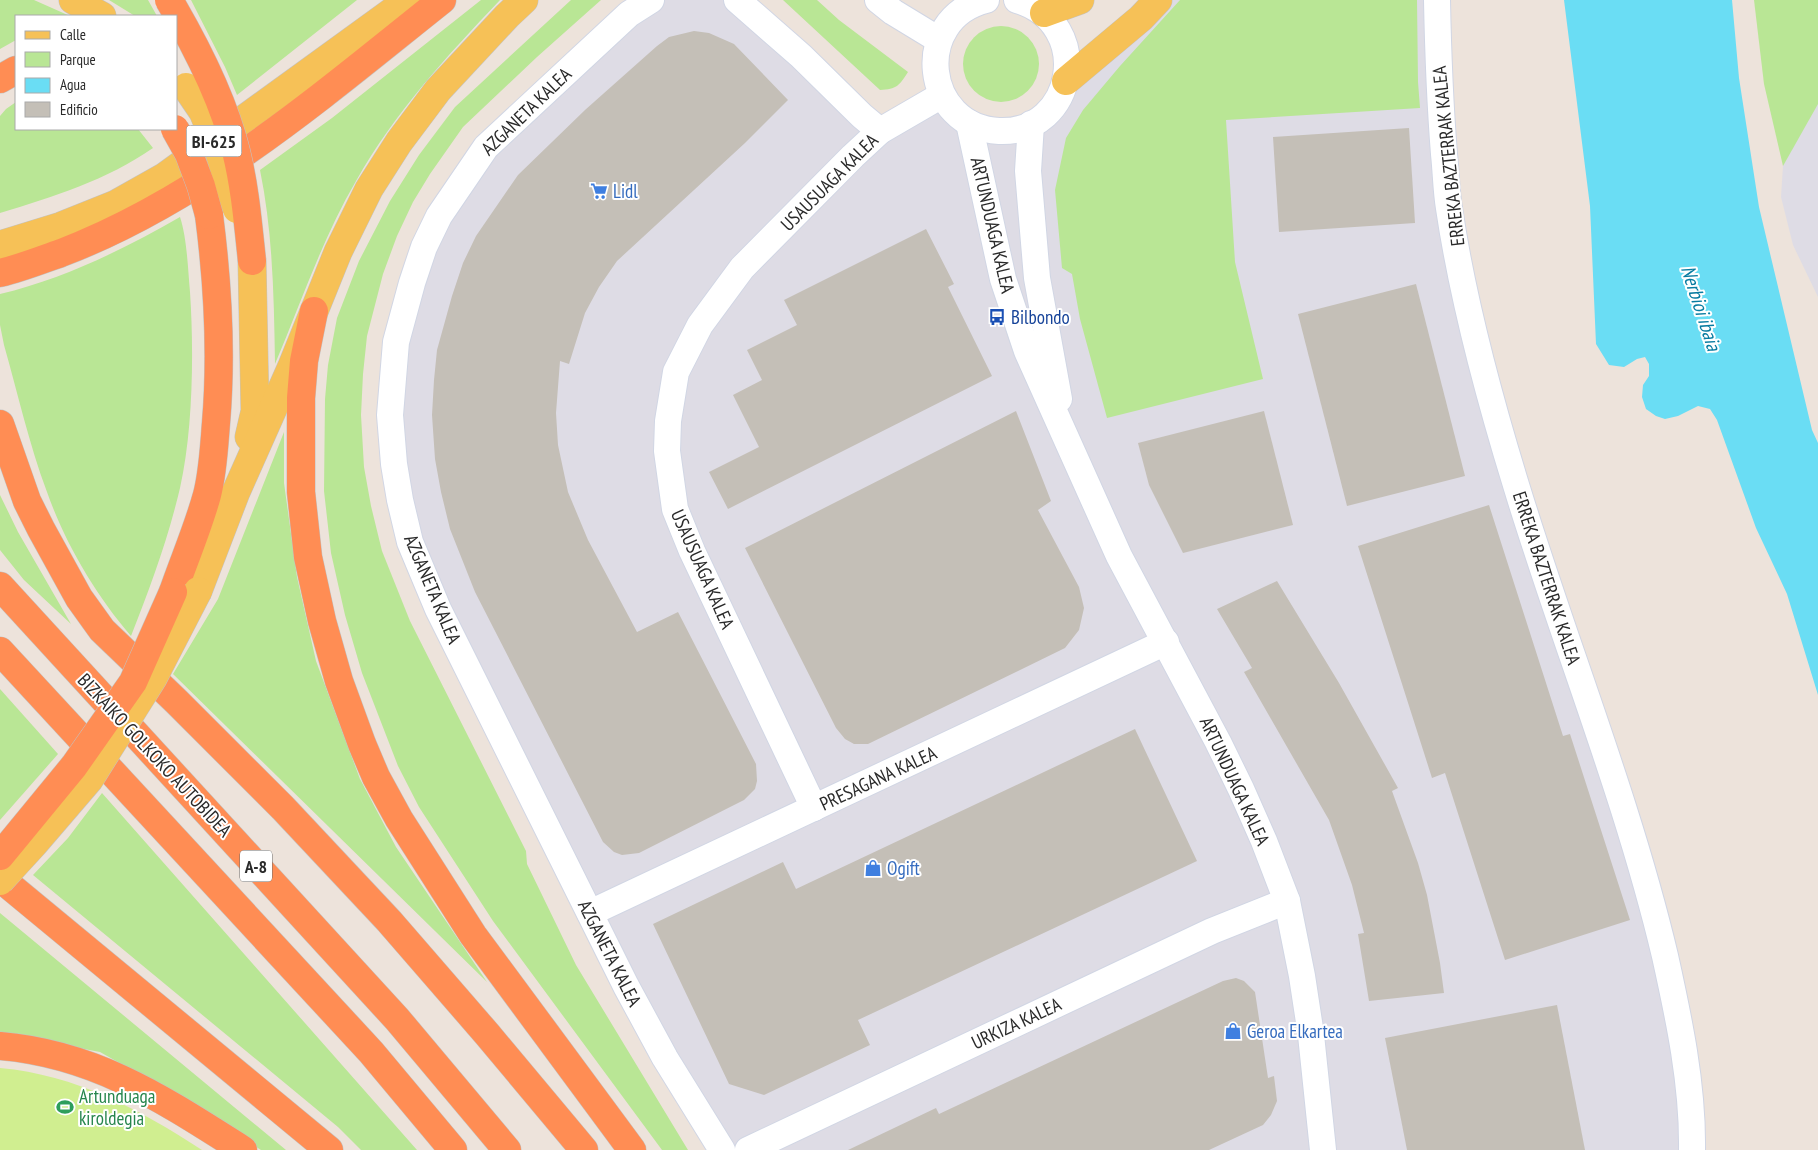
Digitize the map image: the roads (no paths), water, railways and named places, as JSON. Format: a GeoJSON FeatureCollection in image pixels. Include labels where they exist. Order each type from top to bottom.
{"type":"FeatureCollection","features":[{"type":"Feature","properties":{"kind":"highway"},"geometry":{"type":"LineString","coordinates":[[169,0],[177,15]]}},
{"type":"Feature","properties":{"kind":"highway"},"geometry":{"type":"LineString","coordinates":[[0,273],[18,269],[85,244],[133,222],[209,177],[318,99],[442,0]]}},
{"type":"Feature","properties":{"kind":"highway"},"geometry":{"type":"LineString","coordinates":[[178,17],[208,75],[227,120],[236,150],[244,190],[252,261]]}},
{"type":"Feature","properties":{"kind":"highway"},"geometry":{"type":"LineString","coordinates":[[0,79],[15,71]]}},
{"type":"Feature","properties":{"kind":"highway"},"geometry":{"type":"LineString","coordinates":[[0,856],[74,766],[133,682],[185,592],[207,494],[214,445],[219,391],[219,312],[216,265],[209,215],[190,154],[176,130]]}},
{"type":"Feature","properties":{"kind":"highway"},"geometry":{"type":"LineString","coordinates":[[314,311],[304,362],[301,398],[302,501],[308,556],[322,621],[339,681],[362,744],[376,776],[399,819],[473,934],[632,1150]]}},
{"type":"Feature","properties":{"kind":"highway"},"geometry":{"type":"LineString","coordinates":[[0,424],[28,501],[41,529],[79,598],[102,630],[283,808],[388,921],[487,1034],[584,1150]]}},
{"type":"Feature","properties":{"kind":"highway","name":"BIZKAIKO GOLKOKO AUTOBIDEA"},"geometry":{"type":"LineString","coordinates":[[0,586],[397,1019],[507,1150]]}},
{"type":"Feature","properties":{"kind":"highway","name":"A-8"},"geometry":{"type":"LineString","coordinates":[[0,651],[371,1052],[453,1150]]}},
{"type":"Feature","properties":{"kind":"highway"},"geometry":{"type":"LineString","coordinates":[[0,880],[329,1150]]}},
{"type":"Feature","properties":{"kind":"highway"},"geometry":{"type":"LineString","coordinates":[[0,1046],[22,1048],[66,1058],[116,1076],[164,1102],[242,1150]]}},
{"type":"Feature","properties":{"kind":"main road"},"geometry":{"type":"LineString","coordinates":[[73,0],[100,15]]}},
{"type":"Feature","properties":{"kind":"main road","name":"BI-625"},"geometry":{"type":"LineString","coordinates":[[0,245],[61,226],[116,204],[164,176],[408,0]]}},
{"type":"Feature","properties":{"kind":"main road"},"geometry":{"type":"LineString","coordinates":[[0,880],[89,780],[153,678],[185,592],[236,492],[292,366],[338,252],[369,189],[399,142],[438,90],[524,0]]}},
{"type":"Feature","properties":{"kind":"main road"},"geometry":{"type":"LineString","coordinates":[[1044,14],[1080,0]]}},
{"type":"Feature","properties":{"kind":"main road"},"geometry":{"type":"LineString","coordinates":[[1066,81],[1141,18],[1158,0]]}},
{"type":"Feature","properties":{"kind":"main road"},"geometry":{"type":"LineString","coordinates":[[181,82],[203,112],[218,148],[252,261],[255,411],[236,492]]}},
{"type":"Feature","properties":{"kind":"street","name":"AZGANETA KALEA"},"geometry":{"type":"LineString","coordinates":[[651,0],[629,14],[486,147],[439,216],[424,247],[396,342],[390,415],[394,464],[410,542],[438,609],[626,986],[665,1058],[722,1150]]}},
{"type":"Feature","properties":{"kind":"street"},"geometry":{"type":"LineString","coordinates":[[737,0],[801,56],[862,116],[880,131]]}},
{"type":"Feature","properties":{"kind":"street"},"geometry":{"type":"LineString","coordinates":[[878,0],[893,12],[939,40]]}},
{"type":"Feature","properties":{"kind":"street","name":"ARTUNDUAGA KALEA"},"geometry":{"type":"LineString","coordinates":[[986,0],[976,2],[960,12],[948,24],[939,40],[935,54],[935,68],[937,82],[942,95],[955,113],[984,129],[1000,131],[1017,129],[1031,124],[1043,116],[1053,106],[1060,94],[1066,81],[1068,69],[1065,44],[1053,22],[1029,4],[1017,0]]}},
{"type":"Feature","properties":{"kind":"street","name":"ERREKA BAZTERRAK KALEA"},"geometry":{"type":"LineString","coordinates":[[1437,0],[1438,81],[1449,206],[1468,314],[1516,485],[1618,791],[1652,903],[1677,1008],[1688,1086],[1692,1150]]}},
{"type":"Feature","properties":{"kind":"street","name":"USAUSUAGA KALEA"},"geometry":{"type":"LineString","coordinates":[[814,808],[692,551],[675,509],[667,451],[668,421],[676,372],[705,318],[742,268],[880,131],[942,95]]}},
{"type":"Feature","properties":{"kind":"street","name":"ARTUNDUAGA KALEA"},"geometry":{"type":"LineString","coordinates":[[969,122],[1003,279],[1027,351],[1119,556],[1166,642],[1241,789],[1264,841],[1287,901],[1302,976],[1323,1150]]}},
{"type":"Feature","properties":{"kind":"street","name":"ARTUNDUAGA KALEA"},"geometry":{"type":"LineString","coordinates":[[1031,124],[1028,171],[1036,278],[1066,437]]}},
{"type":"Feature","properties":{"kind":"street","name":"PRESAGANA KALEA"},"geometry":{"type":"LineString","coordinates":[[590,913],[1166,642]]}},
{"type":"Feature","properties":{"kind":"street","name":"URKIZA KALEA"},"geometry":{"type":"LineString","coordinates":[[748,1150],[1212,931],[1287,901]]}},
{"type":"Feature","properties":{"kind":"water","name":"Nerbioi ibaia"},"geometry":{"type":"Polygon","coordinates":[[[1564,0],[1732,0],[1739,78],[1759,207],[1812,430],[1818,443],[1818,695],[1787,594],[1756,528],[1717,420],[1710,409],[1698,406],[1678,416],[1665,419],[1656,416],[1646,409],[1642,397],[1643,385],[1649,376],[1649,364],[1645,357],[1637,359],[1624,367],[1609,365],[1596,344],[1590,206],[1564,0]]]}},
{"type":"Feature","properties":{"kind":"place","name":"Lidl"},"geometry":{"type":"Point","coordinates":[599,191]}},
{"type":"Feature","properties":{"kind":"place","name":"Bilbondo"},"geometry":{"type":"Point","coordinates":[997,317]}},
{"type":"Feature","properties":{"kind":"place","name":"Ogift"},"geometry":{"type":"Point","coordinates":[873,868]}},
{"type":"Feature","properties":{"kind":"place","name":"Geroa Elkartea"},"geometry":{"type":"Point","coordinates":[1233,1031]}},
{"type":"Feature","properties":{"kind":"place","name":"Artunduaga kiroldegia"},"geometry":{"type":"Point","coordinates":[65,1107]}}]}
